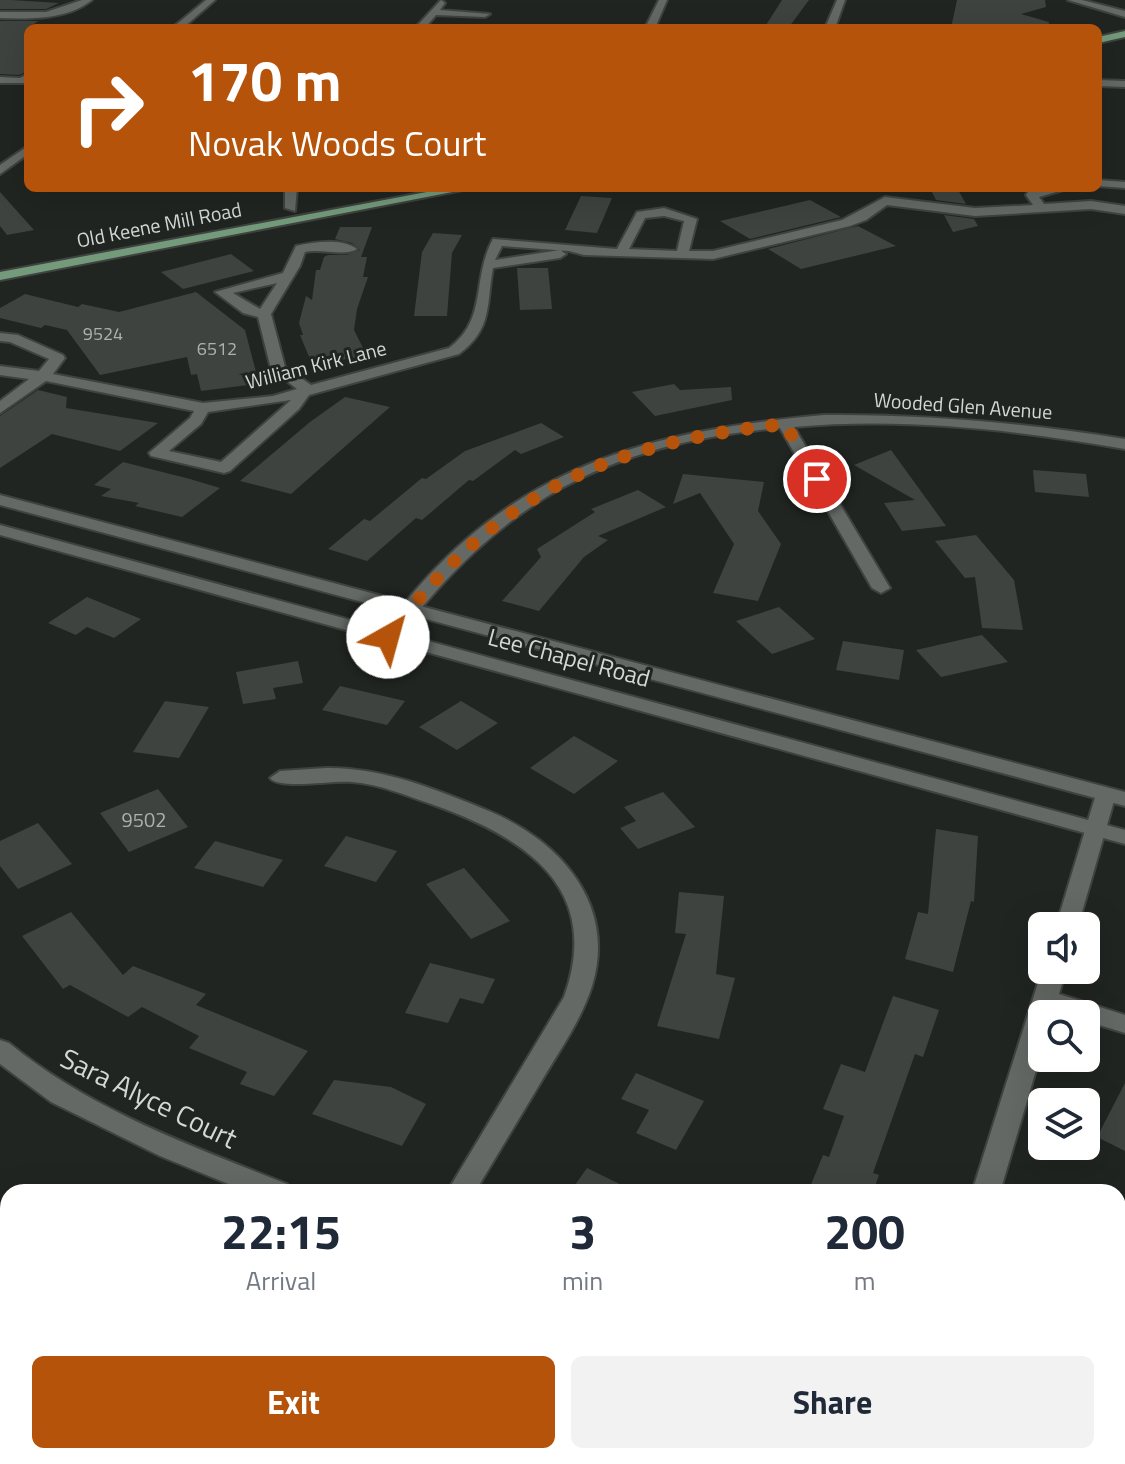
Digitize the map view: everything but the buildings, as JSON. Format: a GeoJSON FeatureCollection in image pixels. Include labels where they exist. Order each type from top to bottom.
{"type":"FeatureCollection","features":[{"type":"Feature","properties":{"kind":"main road"},"geometry":{"type":"LineString","coordinates":[[1102,27],[1125,22]]}},
{"type":"Feature","properties":{"kind":"main road"},"geometry":{"type":"LineString","coordinates":[[1102,39],[1125,34]]}},
{"type":"Feature","properties":{"kind":"main road","name":"Old Keene Mill Road"},"geometry":{"type":"LineString","coordinates":[[0,262],[377,192]]}},
{"type":"Feature","properties":{"kind":"main road","name":"Old Keene Mill Road"},"geometry":{"type":"LineString","coordinates":[[0,276],[446,192]]}},
{"type":"Feature","properties":{"kind":"street"},"geometry":{"type":"LineString","coordinates":[[0,15],[59,14],[70,12],[88,0]]}},
{"type":"Feature","properties":{"kind":"street"},"geometry":{"type":"LineString","coordinates":[[182,24],[211,0]]}},
{"type":"Feature","properties":{"kind":"street"},"geometry":{"type":"LineString","coordinates":[[423,24],[444,0]]}},
{"type":"Feature","properties":{"kind":"street"},"geometry":{"type":"LineString","coordinates":[[652,24],[663,0]]}},
{"type":"Feature","properties":{"kind":"street"},"geometry":{"type":"LineString","coordinates":[[832,24],[841,0]]}},
{"type":"Feature","properties":{"kind":"street"},"geometry":{"type":"LineString","coordinates":[[1072,0],[1125,14]]}},
{"type":"Feature","properties":{"kind":"street"},"geometry":{"type":"LineString","coordinates":[[1099,0],[1125,7]]}},
{"type":"Feature","properties":{"kind":"street"},"geometry":{"type":"LineString","coordinates":[[433,12],[485,14]]}},
{"type":"Feature","properties":{"kind":"street"},"geometry":{"type":"LineString","coordinates":[[0,69],[24,73]]}},
{"type":"Feature","properties":{"kind":"street"},"geometry":{"type":"LineString","coordinates":[[0,80],[24,79]]}},
{"type":"Feature","properties":{"kind":"street"},"geometry":{"type":"LineString","coordinates":[[1102,83],[1125,84]]}},
{"type":"Feature","properties":{"kind":"street"},"geometry":{"type":"LineString","coordinates":[[0,171],[24,152]]}},
{"type":"Feature","properties":{"kind":"street"},"geometry":{"type":"LineString","coordinates":[[1102,183],[1125,185]]}},
{"type":"Feature","properties":{"kind":"street"},"geometry":{"type":"LineString","coordinates":[[291,192],[291,208]]}},
{"type":"Feature","properties":{"kind":"street"},"geometry":{"type":"LineString","coordinates":[[1040,207],[1032,195],[1046,192]]}},
{"type":"Feature","properties":{"kind":"street"},"geometry":{"type":"LineString","coordinates":[[487,265],[584,251],[713,255],[846,223],[862,217],[885,195],[975,212],[1091,205],[1125,210]]}},
{"type":"Feature","properties":{"kind":"street"},"geometry":{"type":"LineString","coordinates":[[622,251],[641,215],[664,212],[691,219],[682,255]]}},
{"type":"Feature","properties":{"kind":"street"},"geometry":{"type":"LineString","coordinates":[[487,265],[497,242],[570,247],[584,251]]}},
{"type":"Feature","properties":{"kind":"street"},"geometry":{"type":"LineString","coordinates":[[203,408],[196,421],[157,453],[224,468],[294,406],[306,389],[278,369],[264,314],[288,276],[300,249],[318,245],[351,249]]}},
{"type":"Feature","properties":{"kind":"street","name":"William Kirk Lane"},"geometry":{"type":"LineString","coordinates":[[0,370],[203,408],[274,400],[454,351],[469,342],[481,321],[487,265]]}},
{"type":"Feature","properties":{"kind":"street"},"geometry":{"type":"LineString","coordinates":[[264,314],[248,310],[222,292],[288,276]]}},
{"type":"Feature","properties":{"kind":"street"},"geometry":{"type":"LineString","coordinates":[[0,337],[13,338],[58,358],[43,376],[0,408]]}},
{"type":"Feature","properties":{"kind":"street","name":"Wooded Glen Avenue"},"geometry":{"type":"LineString","coordinates":[[388,637],[409,610],[498,521],[535,495],[575,474],[652,446],[785,424],[870,419],[939,421],[1038,430],[1125,444]]}},
{"type":"Feature","properties":{"kind":"street"},"geometry":{"type":"LineString","coordinates":[[785,424],[881,588]]}},
{"type":"Feature","properties":{"kind":"street","name":"Lee Chapel Road"},"geometry":{"type":"LineString","coordinates":[[0,500],[1115,797]]}},
{"type":"Feature","properties":{"kind":"street","name":"Lee Chapel Road"},"geometry":{"type":"LineString","coordinates":[[0,530],[1125,837]]}},
{"type":"Feature","properties":{"kind":"street"},"geometry":{"type":"LineString","coordinates":[[280,778],[354,775],[476,811],[509,826],[535,844],[559,868],[574,892],[584,918],[586,955],[577,997],[466,1184]]}},
{"type":"Feature","properties":{"kind":"street"},"geometry":{"type":"LineString","coordinates":[[1071,912],[1095,829],[1115,797]]}},
{"type":"Feature","properties":{"kind":"street"},"geometry":{"type":"LineString","coordinates":[[988,1184],[1050,984]]}},
{"type":"Feature","properties":{"kind":"street"},"geometry":{"type":"LineString","coordinates":[[1046,999],[1125,1024]]}},
{"type":"Feature","properties":{"kind":"street","name":"Sara Alyce Court"},"geometry":{"type":"LineString","coordinates":[[0,1050],[42,1083],[118,1125],[258,1184]]}},
{"type":"Feature","properties":{"kind":"route"},"geometry":{"type":"LineString","coordinates":[[388,637],[448,568],[498,521],[535,495],[601,463],[652,446],[696,436],[785,424],[817,479]]}}]}
